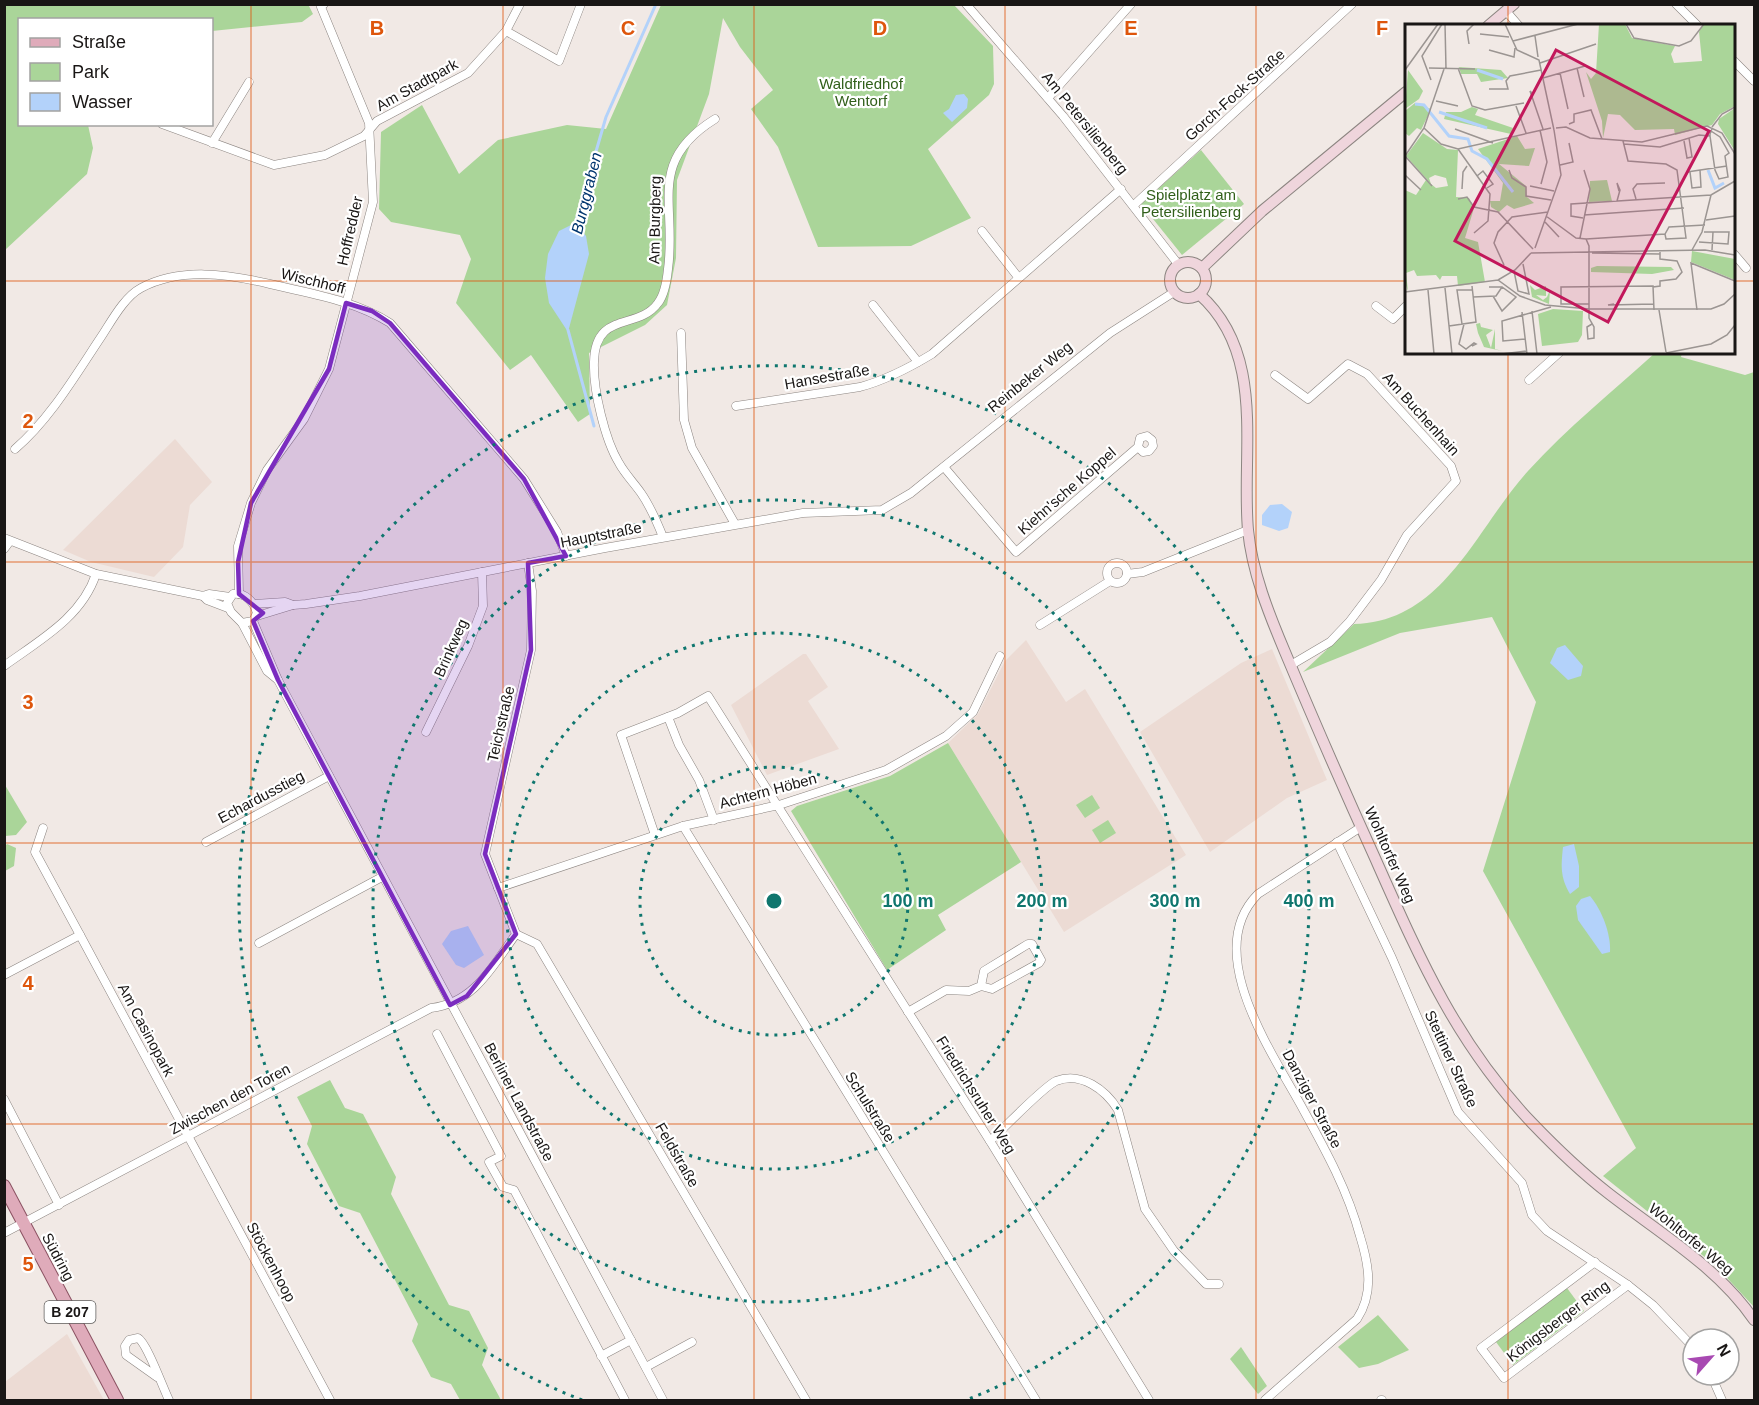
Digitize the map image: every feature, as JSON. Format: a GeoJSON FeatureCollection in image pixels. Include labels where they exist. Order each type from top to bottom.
{"type":"FeatureCollection","features":[{"type":"Feature","properties":{"kind":"main road"},"geometry":{"type":"LineString","coordinates":[[1490,24],[1510,8]]}},
{"type":"Feature","properties":{"kind":"main road"},"geometry":{"type":"LineString","coordinates":[[1202,268],[1262,211],[1405,94]]}},
{"type":"Feature","properties":{"kind":"main road"},"geometry":{"type":"LineString","coordinates":[[1188,261],[1202,268],[1206,284],[1199,294],[1184,298],[1174,292],[1170,277],[1178,264],[1188,261]]}},
{"type":"Feature","properties":{"kind":"main road","name":"Wohltorfer Weg"},"geometry":{"type":"LineString","coordinates":[[1199,294],[1221,317],[1240,360],[1247,416],[1248,530],[1257,575],[1291,665],[1421,962],[1462,1036],[1531,1122],[1593,1180],[1716,1276],[1755,1320]]}},
{"type":"Feature","properties":{"kind":"main road","name":"Südring"},"geometry":{"type":"LineString","coordinates":[[4,1186],[117,1401]]}},
{"type":"Feature","properties":{"kind":"street","name":"Hoffredder"},"geometry":{"type":"LineString","coordinates":[[239,594],[238,546],[251,503],[267,470],[304,418],[329,369],[373,202],[369,123],[321,7],[324,4]]}},
{"type":"Feature","properties":{"kind":"street","name":"Am Stadtpark"},"geometry":{"type":"LineString","coordinates":[[167,126],[274,165],[325,155],[364,136],[377,121],[468,73],[506,31],[520,4]]}},
{"type":"Feature","properties":{"kind":"street"},"geometry":{"type":"LineString","coordinates":[[506,31],[559,61],[581,4]]}},
{"type":"Feature","properties":{"kind":"street","name":"Am Petersilienberg"},"geometry":{"type":"LineString","coordinates":[[966,4],[1048,98],[1178,264]]}},
{"type":"Feature","properties":{"kind":"street"},"geometry":{"type":"LineString","coordinates":[[1048,98],[1131,4]]}},
{"type":"Feature","properties":{"kind":"street","name":"Gorch-Fock-Straße"},"geometry":{"type":"LineString","coordinates":[[1134,205],[1352,4]]}},
{"type":"Feature","properties":{"kind":"street"},"geometry":{"type":"LineString","coordinates":[[1676,4],[1696,24]]}},
{"type":"Feature","properties":{"kind":"street"},"geometry":{"type":"LineString","coordinates":[[1510,8],[1518,24]]}},
{"type":"Feature","properties":{"kind":"street"},"geometry":{"type":"LineString","coordinates":[[1735,62],[1755,81]]}},
{"type":"Feature","properties":{"kind":"street"},"geometry":{"type":"LineString","coordinates":[[212,143],[249,82]]}},
{"type":"Feature","properties":{"kind":"street","name":"Am Burgberg"},"geometry":{"type":"LineString","coordinates":[[663,537],[642,495],[619,463],[610,442],[594,364],[596,343],[610,327],[648,314],[659,302],[666,281],[670,257],[667,206],[669,171],[700,128],[715,119]]}},
{"type":"Feature","properties":{"kind":"street","name":"Hansestraße"},"geometry":{"type":"LineString","coordinates":[[736,405],[860,387],[880,382],[918,362],[932,354],[1121,189]]}},
{"type":"Feature","properties":{"kind":"street"},"geometry":{"type":"LineString","coordinates":[[982,231],[1018,277]]}},
{"type":"Feature","properties":{"kind":"street"},"geometry":{"type":"LineString","coordinates":[[1735,255],[1746,268]]}},
{"type":"Feature","properties":{"kind":"street","name":"Wischhoff"},"geometry":{"type":"LineString","coordinates":[[15,449],[35,431],[110,323],[139,289],[181,275],[232,275],[346,303],[372,311],[390,323],[525,479],[557,532],[566,555]]}},
{"type":"Feature","properties":{"kind":"street","name":"Reinbeker Weg"},"geometry":{"type":"LineString","coordinates":[[911,493],[1110,333],[1174,292]]}},
{"type":"Feature","properties":{"kind":"street"},"geometry":{"type":"LineString","coordinates":[[873,305],[918,362]]}},
{"type":"Feature","properties":{"kind":"street"},"geometry":{"type":"LineString","coordinates":[[1376,306],[1392,319],[1405,308]]}},
{"type":"Feature","properties":{"kind":"street"},"geometry":{"type":"LineString","coordinates":[[681,333],[684,420],[692,448],[735,524]]}},
{"type":"Feature","properties":{"kind":"street"},"geometry":{"type":"LineString","coordinates":[[1529,380],[1558,354]]}},
{"type":"Feature","properties":{"kind":"street","name":"Am Buchenhain"},"geometry":{"type":"LineString","coordinates":[[1275,375],[1308,399],[1348,364],[1367,374],[1451,466],[1456,481],[1407,535],[1382,580],[1350,621],[1330,642],[1291,665]]}},
{"type":"Feature","properties":{"kind":"street","name":"Kiehn'sche Koppel"},"geometry":{"type":"LineString","coordinates":[[944,467],[1016,552],[1138,447]]}},
{"type":"Feature","properties":{"kind":"street","name":"Hauptstraße"},"geometry":{"type":"LineString","coordinates":[[255,619],[293,605],[360,596],[735,524],[803,513],[882,510],[911,493]]}},
{"type":"Feature","properties":{"kind":"street"},"geometry":{"type":"LineString","coordinates":[[1127,574],[1143,572],[1248,530]]}},
{"type":"Feature","properties":{"kind":"street"},"geometry":{"type":"LineString","coordinates":[[4,549],[7,540],[96,574],[204,596],[209,594],[230,597],[239,594],[254,604],[255,619],[242,623],[228,608],[207,600],[204,596]]}},
{"type":"Feature","properties":{"kind":"street","name":"Teichstraße"},"geometry":{"type":"LineString","coordinates":[[516,934],[485,854],[531,650],[532,591],[528,563]]}},
{"type":"Feature","properties":{"kind":"street"},"geometry":{"type":"LineString","coordinates":[[1110,581],[1107,572],[1113,564],[1123,565],[1127,574]]}},
{"type":"Feature","properties":{"kind":"street","name":"Brinkweg"},"geometry":{"type":"LineString","coordinates":[[426,732],[468,646],[483,606],[482,572]]}},
{"type":"Feature","properties":{"kind":"street"},"geometry":{"type":"LineString","coordinates":[[4,666],[61,625],[80,606],[92,588],[96,574]]}},
{"type":"Feature","properties":{"kind":"street"},"geometry":{"type":"LineString","coordinates":[[1040,625],[1110,581],[1122,582],[1127,574]]}},
{"type":"Feature","properties":{"kind":"street"},"geometry":{"type":"LineString","coordinates":[[228,608],[230,597]]}},
{"type":"Feature","properties":{"kind":"street","name":"Hauptstraße"},"geometry":{"type":"LineString","coordinates":[[254,604],[285,602],[293,605]]}},
{"type":"Feature","properties":{"kind":"street","name":"Berliner Landstraße"},"geometry":{"type":"LineString","coordinates":[[255,619],[278,680],[663,1401]]}},
{"type":"Feature","properties":{"kind":"street","name":"Berliner Landstraße"},"geometry":{"type":"LineString","coordinates":[[242,623],[267,671],[278,680]]}},
{"type":"Feature","properties":{"kind":"street","name":"Achtern Höben"},"geometry":{"type":"LineString","coordinates":[[498,888],[683,826],[779,806],[886,770],[946,736],[973,712],[1000,656]]}},
{"type":"Feature","properties":{"kind":"street","name":"Friedrichsruher Weg"},"geometry":{"type":"LineString","coordinates":[[668,717],[708,696],[990,1141],[1149,1401]]}},
{"type":"Feature","properties":{"kind":"street"},"geometry":{"type":"LineString","coordinates":[[655,836],[621,735],[668,717],[678,745],[699,780],[714,820]]}},
{"type":"Feature","properties":{"kind":"street","name":"Echardusstieg"},"geometry":{"type":"LineString","coordinates":[[206,842],[329,776]]}},
{"type":"Feature","properties":{"kind":"street","name":"Schulstraße"},"geometry":{"type":"LineString","coordinates":[[683,826],[1036,1401]]}},
{"type":"Feature","properties":{"kind":"street","name":"Danziger Straße"},"geometry":{"type":"LineString","coordinates":[[1264,1401],[1357,1319],[1366,1305],[1369,1288],[1363,1245],[1344,1190],[1247,1003],[1238,967],[1239,923],[1249,903],[1258,894],[1361,827]]}},
{"type":"Feature","properties":{"kind":"street","name":"Am Casinopark"},"geometry":{"type":"LineString","coordinates":[[43,828],[35,852],[188,1137]]}},
{"type":"Feature","properties":{"kind":"street","name":"Stettiner Straße"},"geometry":{"type":"LineString","coordinates":[[1337,842],[1392,958],[1458,1112],[1522,1183],[1532,1215],[1547,1231],[1628,1285],[1653,1305],[1681,1334]]}},
{"type":"Feature","properties":{"kind":"street"},"geometry":{"type":"LineString","coordinates":[[258,943],[382,877]]}},
{"type":"Feature","properties":{"kind":"street","name":"Zwischen den Toren"},"geometry":{"type":"LineString","coordinates":[[23,1223],[431,1008],[450,1005],[473,991],[516,934]]}},
{"type":"Feature","properties":{"kind":"street","name":"Feldstraße"},"geometry":{"type":"LineString","coordinates":[[516,934],[537,944],[806,1401]]}},
{"type":"Feature","properties":{"kind":"street"},"geometry":{"type":"LineString","coordinates":[[4,975],[80,935]]}},
{"type":"Feature","properties":{"kind":"street"},"geometry":{"type":"LineString","coordinates":[[908,1012],[946,990],[969,992],[981,986],[992,989],[1039,963],[1041,960],[1032,944],[1028,944],[984,971],[981,986]]}},
{"type":"Feature","properties":{"kind":"street"},"geometry":{"type":"LineString","coordinates":[[437,1034],[501,1156],[489,1162],[503,1187],[514,1190],[625,1401]]}},
{"type":"Feature","properties":{"kind":"street"},"geometry":{"type":"LineString","coordinates":[[990,1141],[1055,1082],[1078,1080],[1099,1089],[1110,1096],[1118,1110],[1146,1209],[1151,1218],[1174,1251],[1206,1284],[1219,1284]]}},
{"type":"Feature","properties":{"kind":"street"},"geometry":{"type":"LineString","coordinates":[[4,1099],[59,1205]]}},
{"type":"Feature","properties":{"kind":"street","name":"Stöckenhoop"},"geometry":{"type":"LineString","coordinates":[[188,1137],[330,1401]]}},
{"type":"Feature","properties":{"kind":"street","name":"Südring"},"geometry":{"type":"LineString","coordinates":[[4,1233],[23,1223]]}},
{"type":"Feature","properties":{"kind":"street","name":"Königsberger Ring"},"geometry":{"type":"LineString","coordinates":[[1595,1262],[1481,1348],[1503,1378],[1628,1285]]}},
{"type":"Feature","properties":{"kind":"street"},"geometry":{"type":"LineString","coordinates":[[157,1377],[126,1355],[125,1346],[129,1340],[138,1338],[144,1342],[169,1401]]}},
{"type":"Feature","properties":{"kind":"street"},"geometry":{"type":"LineString","coordinates":[[601,1356],[631,1340]]}},
{"type":"Feature","properties":{"kind":"street"},"geometry":{"type":"LineString","coordinates":[[645,1367],[692,1342]]}},
{"type":"Feature","properties":{"kind":"street"},"geometry":{"type":"LineString","coordinates":[[1716,1387],[1722,1401]]}},
{"type":"Feature","properties":{"kind":"highlighted area"},"geometry":{"type":"Polygon","coordinates":[[[346,303],[372,311],[390,323],[524,479],[566,556],[528,563],[531,650],[485,854],[516,934],[467,996],[450,1005],[278,680],[253,621],[263,613],[239,594],[238,562],[251,503],[329,369],[346,303]]]}},
{"type":"Feature","properties":{"kind":"shaded area"},"geometry":{"type":"Polygon","coordinates":[[[175,439],[212,482],[190,505],[183,547],[154,577],[91,562],[63,550],[175,439]]]}},
{"type":"Feature","properties":{"kind":"shaded area"},"geometry":{"type":"Polygon","coordinates":[[[1026,640],[1066,702],[1085,689],[1186,855],[1064,932],[948,743],[978,714],[1005,661],[1026,640]]]}},
{"type":"Feature","properties":{"kind":"shaded area"},"geometry":{"type":"Polygon","coordinates":[[[1272,649],[1327,780],[1287,798],[1210,852],[1140,732],[1241,663],[1272,649]]]}},
{"type":"Feature","properties":{"kind":"shaded area"},"geometry":{"type":"Polygon","coordinates":[[[806,654],[828,687],[808,701],[839,749],[767,775],[731,705],[806,654]]]}},
{"type":"Feature","properties":{"kind":"shaded area"},"geometry":{"type":"Polygon","coordinates":[[[67,1334],[104,1400],[5,1400],[5,1382],[67,1334]]]}},
{"type":"Feature","properties":{"kind":"green space"},"geometry":{"type":"Polygon","coordinates":[[[5,4],[308,4],[313,14],[302,22],[213,31],[213,18],[18,18],[18,126],[88,126],[93,148],[87,174],[5,250],[5,4]]]}},
{"type":"Feature","properties":{"kind":"green space","name":"Waldfriedhof Wentorf"},"geometry":{"type":"Polygon","coordinates":[[[661,5],[954,5],[993,46],[994,84],[989,95],[928,149],[971,218],[911,246],[818,247],[778,147],[751,109],[773,90],[740,47],[723,18],[709,94],[677,180],[676,258],[667,305],[645,325],[589,353],[590,414],[578,422],[531,355],[510,370],[456,303],[471,259],[460,235],[391,222],[379,209],[381,132],[422,105],[459,174],[498,140],[567,125],[606,129],[661,5]]]}},
{"type":"Feature","properties":{"kind":"green space","name":"Spielplatz am Petersilienberg"},"geometry":{"type":"Polygon","coordinates":[[[1201,150],[1244,204],[1182,255],[1141,204],[1201,150]]]}},
{"type":"Feature","properties":{"kind":"green space"},"geometry":{"type":"Polygon","coordinates":[[[1654,354],[1682,354],[1681,357],[1745,375],[1754,372],[1754,1307],[1716,1266],[1603,1176],[1636,1148],[1483,871],[1536,702],[1492,617],[1400,633],[1303,672],[1354,624],[1385,619],[1412,607],[1435,590],[1474,544],[1528,471],[1574,425],[1654,354]]]}},
{"type":"Feature","properties":{"kind":"green space"},"geometry":{"type":"Polygon","coordinates":[[[948,743],[1021,862],[938,915],[946,930],[887,970],[791,811],[797,806],[890,776],[948,743]]]}},
{"type":"Feature","properties":{"kind":"green space"},"geometry":{"type":"Polygon","coordinates":[[[5,785],[27,822],[16,835],[5,836],[5,785]]]}},
{"type":"Feature","properties":{"kind":"green space"},"geometry":{"type":"Polygon","coordinates":[[[1092,795],[1100,808],[1085,818],[1076,805],[1092,795]]]}},
{"type":"Feature","properties":{"kind":"green space"},"geometry":{"type":"Polygon","coordinates":[[[1108,820],[1116,833],[1100,843],[1092,830],[1108,820]]]}},
{"type":"Feature","properties":{"kind":"green space"},"geometry":{"type":"Polygon","coordinates":[[[7,844],[16,848],[14,866],[5,871],[5,846],[7,844]]]}},
{"type":"Feature","properties":{"kind":"green space"},"geometry":{"type":"Polygon","coordinates":[[[330,1080],[345,1108],[363,1114],[396,1177],[391,1194],[449,1305],[469,1311],[488,1348],[482,1365],[501,1400],[460,1400],[451,1384],[431,1377],[412,1341],[418,1324],[360,1213],[339,1206],[307,1144],[312,1126],[297,1097],[330,1080]]]}},
{"type":"Feature","properties":{"kind":"green space"},"geometry":{"type":"Polygon","coordinates":[[[1567,1288],[1584,1311],[1513,1365],[1496,1342],[1567,1288]]]}},
{"type":"Feature","properties":{"kind":"green space"},"geometry":{"type":"Polygon","coordinates":[[[1378,1315],[1409,1350],[1378,1364],[1359,1368],[1338,1347],[1378,1315]]]}},
{"type":"Feature","properties":{"kind":"green space"},"geometry":{"type":"Polygon","coordinates":[[[1241,1347],[1267,1386],[1258,1394],[1230,1359],[1241,1347]]]}},
{"type":"Feature","properties":{"kind":"water"},"geometry":{"type":"Polygon","coordinates":[[[964,94],[968,99],[967,108],[952,122],[943,113],[949,109],[956,95],[964,94]]]}},
{"type":"Feature","properties":{"kind":"water"},"geometry":{"type":"Polygon","coordinates":[[[575,223],[586,236],[589,254],[568,332],[549,303],[545,278],[548,254],[559,231],[575,223]]]}},
{"type":"Feature","properties":{"kind":"water"},"geometry":{"type":"Polygon","coordinates":[[[1282,504],[1292,512],[1288,528],[1279,531],[1262,525],[1262,515],[1270,505],[1282,504]]]}},
{"type":"Feature","properties":{"kind":"water"},"geometry":{"type":"Polygon","coordinates":[[[1565,645],[1583,666],[1581,676],[1568,680],[1550,663],[1557,648],[1565,645]]]}},
{"type":"Feature","properties":{"kind":"water"},"geometry":{"type":"Polygon","coordinates":[[[1574,844],[1579,866],[1579,887],[1570,894],[1563,877],[1562,854],[1563,847],[1574,844]]]}},
{"type":"Feature","properties":{"kind":"water"},"geometry":{"type":"Polygon","coordinates":[[[1590,896],[1605,923],[1610,952],[1602,954],[1578,920],[1576,906],[1581,899],[1590,896]]]}},
{"type":"Feature","properties":{"kind":"water"},"geometry":{"type":"Polygon","coordinates":[[[468,926],[484,955],[464,968],[456,965],[442,944],[451,931],[468,926]]]}},
{"type":"Feature","properties":{"kind":"waterway","name":"Burggraben"},"geometry":{"type":"LineString","coordinates":[[575,224],[606,117],[656,4]]}},
{"type":"Feature","properties":{"kind":"waterway","name":"Burggraben"},"geometry":{"type":"LineString","coordinates":[[568,330],[594,426]]}}]}
